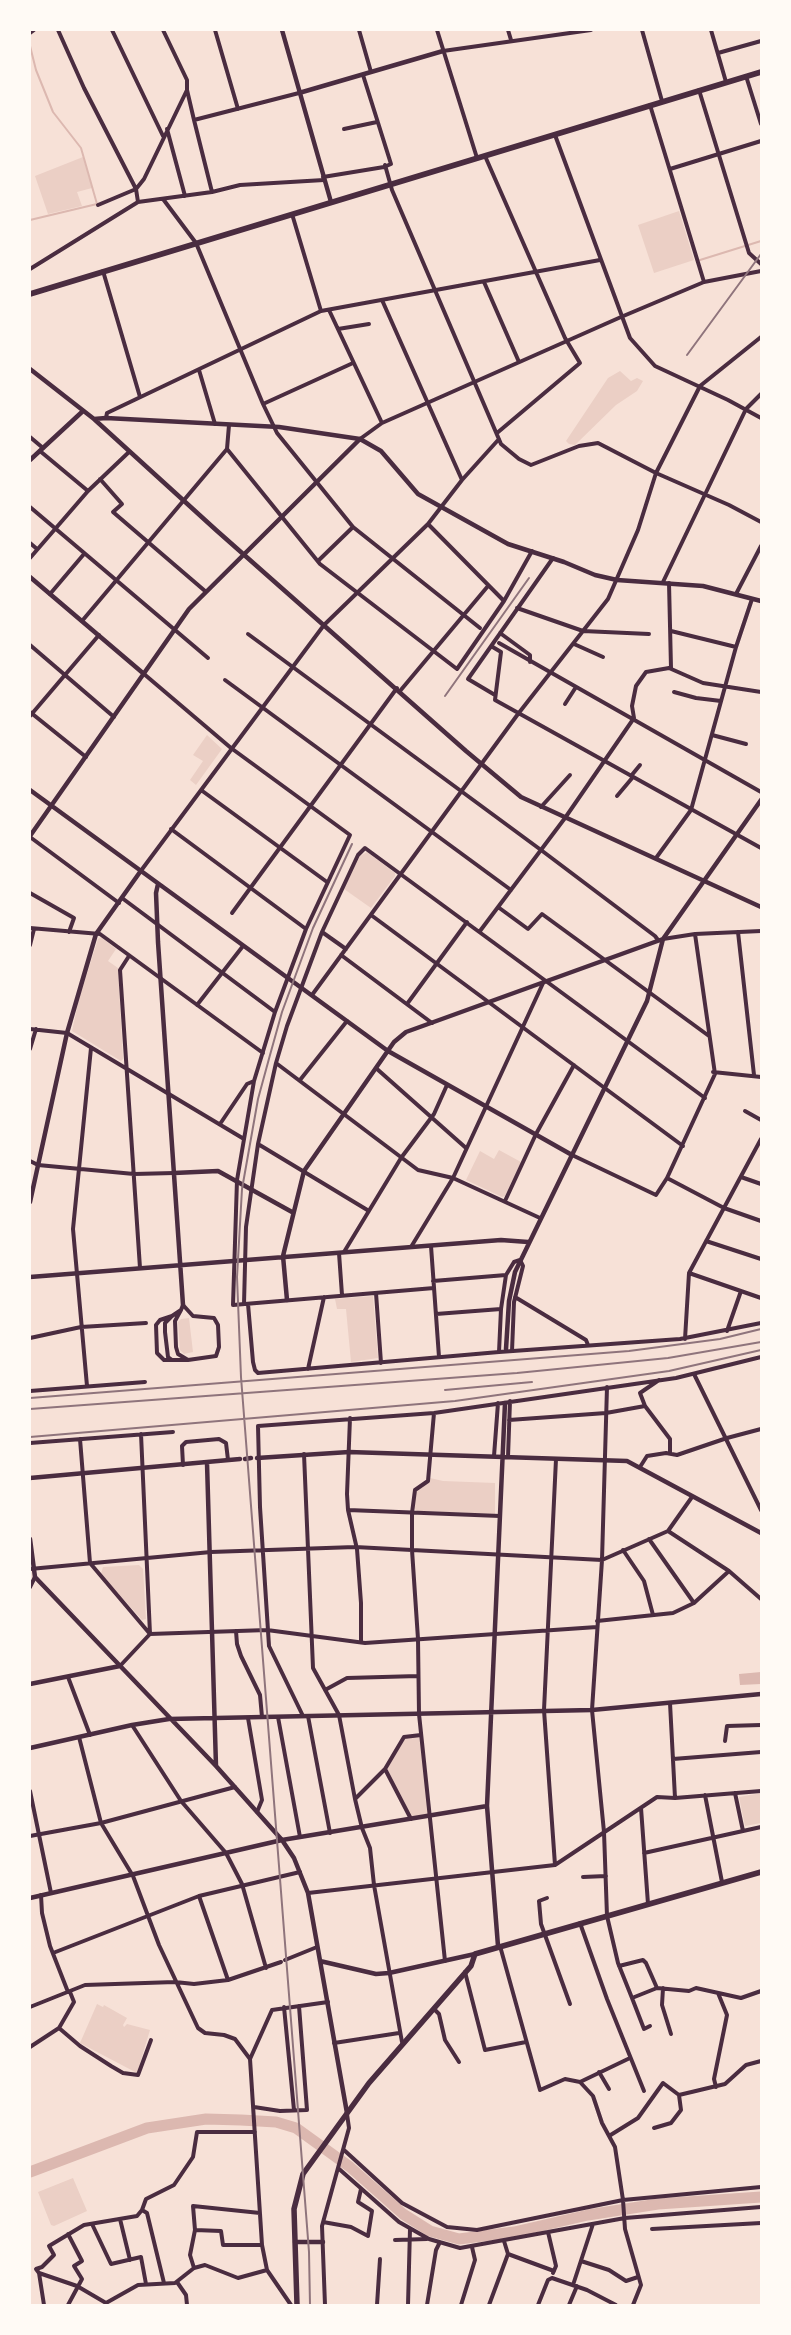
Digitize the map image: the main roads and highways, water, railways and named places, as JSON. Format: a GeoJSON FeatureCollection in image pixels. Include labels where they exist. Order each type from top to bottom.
{"type":"FeatureCollection","features":[{"type":"Feature","properties":{"kind":"highway"},"geometry":{"type":"LineString","coordinates":[[30,294],[761,72]]}},
{"type":"Feature","properties":{"kind":"main road"},"geometry":{"type":"LineString","coordinates":[[297,2305],[294,2209],[303,2174],[369,2083],[402,2042],[471,1966],[475,1954],[544,1932],[761,1872]]}},
{"type":"Feature","properties":{"kind":"waterway"},"geometry":{"type":"LineString","coordinates":[[30,46],[36,70],[53,112],[81,148],[97,204],[30,220]]}},
{"type":"Feature","properties":{"kind":"waterway"},"geometry":{"type":"LineString","coordinates":[[700,260],[761,241]]}},
{"type":"Feature","properties":{"kind":"waterway"},"geometry":{"type":"LineString","coordinates":[[30,2172],[147,2128],[206,2119],[241,2120],[276,2122],[296,2128],[350,2167],[403,2214],[430,2231],[459,2239],[514,2232],[588,2215],[658,2204],[761,2197]]}},
{"type":"Feature","properties":{"kind":"railway"},"geometry":{"type":"LineString","coordinates":[[687,355],[761,254]]}},
{"type":"Feature","properties":{"kind":"railway"},"geometry":{"type":"LineString","coordinates":[[445,696],[529,578]]}},
{"type":"Feature","properties":{"kind":"railway"},"geometry":{"type":"LineString","coordinates":[[310,2305],[309,2252],[241,1377],[237,1277],[242,1189],[258,1099],[282,1012],[313,928],[352,844]]}},
{"type":"Feature","properties":{"kind":"railway"},"geometry":{"type":"LineString","coordinates":[[30,1398],[629,1351],[720,1339],[761,1329]]}},
{"type":"Feature","properties":{"kind":"railway"},"geometry":{"type":"LineString","coordinates":[[30,1409],[517,1373],[668,1358],[761,1342]]}},
{"type":"Feature","properties":{"kind":"railway"},"geometry":{"type":"LineString","coordinates":[[30,1437],[455,1401],[669,1371],[761,1350]]}},
{"type":"Feature","properties":{"kind":"railway"},"geometry":{"type":"LineString","coordinates":[[445,1390],[532,1382]]}}]}
